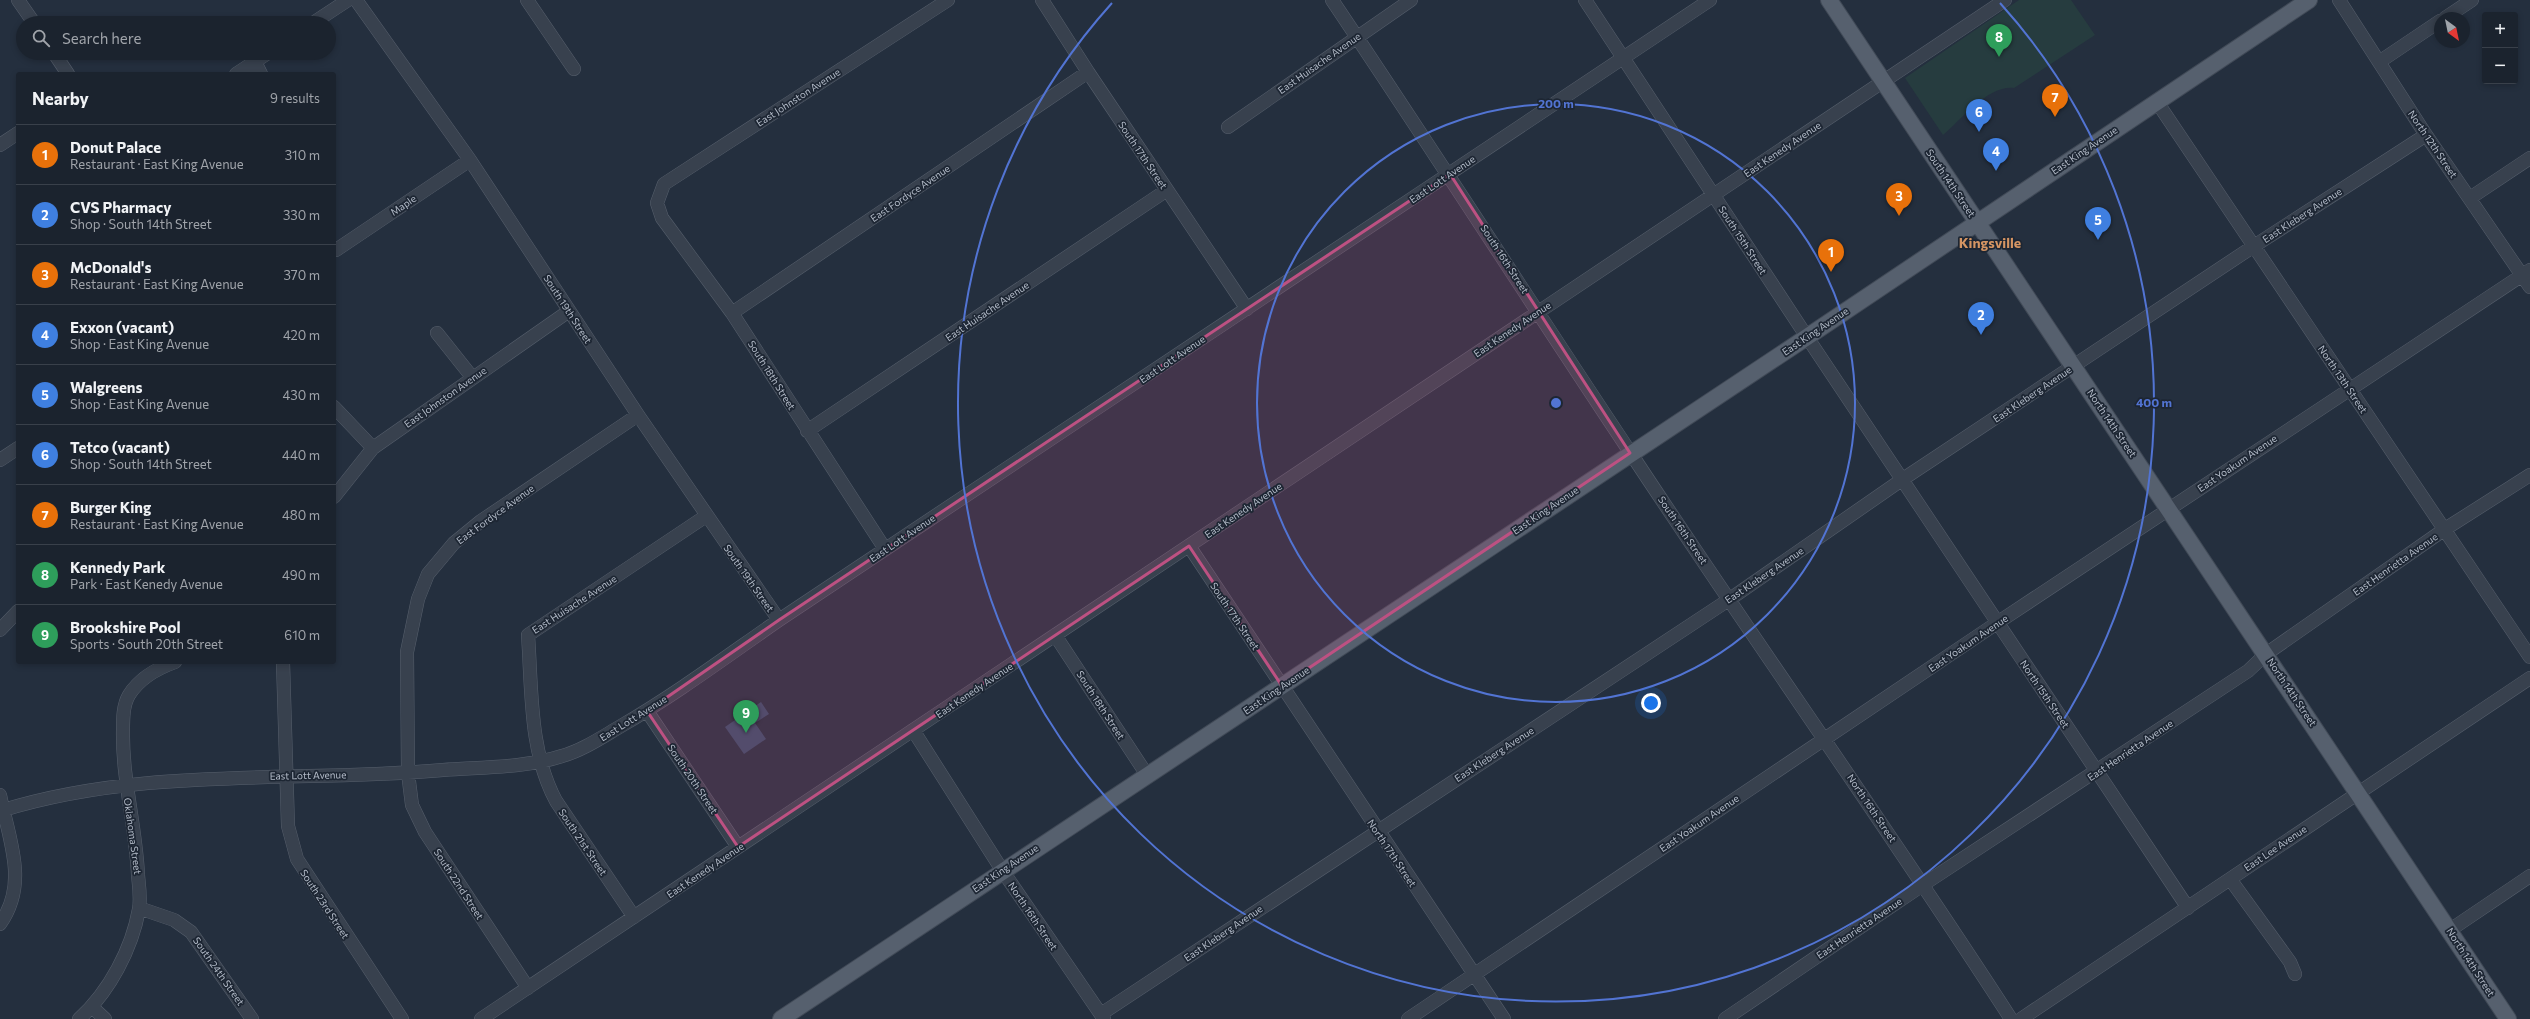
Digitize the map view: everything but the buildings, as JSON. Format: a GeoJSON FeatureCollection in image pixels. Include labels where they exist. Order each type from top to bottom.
{"type":"FeatureCollection","features":[{"type":"Feature","properties":{"kind":"main road","name":"South 14th Street"},"geometry":{"type":"LineString","coordinates":[[1829,0],[2074,366]]}},
{"type":"Feature","properties":{"kind":"main road","name":"East King Avenue"},"geometry":{"type":"LineString","coordinates":[[781,1019],[1002,870],[1282,686],[1630,453],[1806,338],[2309,0]]}},
{"type":"Feature","properties":{"kind":"main road","name":"North 14th Street"},"geometry":{"type":"LineString","coordinates":[[2074,366],[2508,1019]]}},
{"type":"Feature","properties":{"kind":"street"},"geometry":{"type":"LineString","coordinates":[[18,0],[29,16]]}},
{"type":"Feature","properties":{"kind":"street"},"geometry":{"type":"LineString","coordinates":[[324,16],[348,0]]}},
{"type":"Feature","properties":{"kind":"street","name":"South 19th Street"},"geometry":{"type":"LineString","coordinates":[[356,0],[470,160],[638,415],[706,516],[779,620]]}},
{"type":"Feature","properties":{"kind":"street"},"geometry":{"type":"LineString","coordinates":[[527,0],[574,70]]}},
{"type":"Feature","properties":{"kind":"street","name":"East Johnston Avenue"},"geometry":{"type":"LineString","coordinates":[[657,202],[664,184],[948,0]]}},
{"type":"Feature","properties":{"kind":"street","name":"South 17th Street"},"geometry":{"type":"LineString","coordinates":[[1042,0],[1088,72],[1247,308]]}},
{"type":"Feature","properties":{"kind":"street","name":"South 16th Street"},"geometry":{"type":"LineString","coordinates":[[1332,0],[1450,174],[1630,453],[1730,599]]}},
{"type":"Feature","properties":{"kind":"street","name":"East Huisache Avenue"},"geometry":{"type":"LineString","coordinates":[[1228,127],[1356,36],[1411,0]]}},
{"type":"Feature","properties":{"kind":"street","name":"South 15th Street"},"geometry":{"type":"LineString","coordinates":[[1585,0],[1624,57],[1806,338],[1903,479]]}},
{"type":"Feature","properties":{"kind":"street","name":"East Lott Avenue"},"geometry":{"type":"LineString","coordinates":[[2,810],[126,784],[157,781],[287,775],[408,773],[541,762],[585,747],[647,711],[885,549],[1710,0]]}},
{"type":"Feature","properties":{"kind":"street","name":"East Kenedy Avenue"},"geometry":{"type":"LineString","coordinates":[[481,1019],[2005,0]]}},
{"type":"Feature","properties":{"kind":"street","name":"North 12th Street"},"geometry":{"type":"LineString","coordinates":[[2339,0],[2426,135],[2470,198],[2526,273],[2530,287]]}},
{"type":"Feature","properties":{"kind":"street"},"geometry":{"type":"LineString","coordinates":[[2454,12],[2472,0]]}},
{"type":"Feature","properties":{"kind":"street"},"geometry":{"type":"LineString","coordinates":[[2379,62],[2434,25]]}},
{"type":"Feature","properties":{"kind":"street"},"geometry":{"type":"LineString","coordinates":[[59,60],[67,72]]}},
{"type":"Feature","properties":{"kind":"street"},"geometry":{"type":"LineString","coordinates":[[239,72],[258,60]]}},
{"type":"Feature","properties":{"kind":"street"},"geometry":{"type":"LineString","coordinates":[[255,62],[260,72]]}},
{"type":"Feature","properties":{"kind":"street","name":"East Fordyce Avenue"},"geometry":{"type":"LineString","coordinates":[[732,313],[1088,72]]}},
{"type":"Feature","properties":{"kind":"street","name":"North 13th Street"},"geometry":{"type":"LineString","coordinates":[[2157,102],[2530,657]]}},
{"type":"Feature","properties":{"kind":"street"},"geometry":{"type":"LineString","coordinates":[[0,145],[16,134]]}},
{"type":"Feature","properties":{"kind":"street","name":"East Kleberg Avenue"},"geometry":{"type":"LineString","coordinates":[[1103,1017],[1377,831],[1730,599],[1903,479],[2254,246],[2426,135]]}},
{"type":"Feature","properties":{"kind":"street"},"geometry":{"type":"LineString","coordinates":[[2470,198],[2530,158]]}},
{"type":"Feature","properties":{"kind":"street","name":"Maple"},"geometry":{"type":"LineString","coordinates":[[336,250],[470,160]]}},
{"type":"Feature","properties":{"kind":"street","name":"East Huisache Avenue"},"geometry":{"type":"LineString","coordinates":[[807,431],[1167,190]]}},
{"type":"Feature","properties":{"kind":"street","name":"South 18th Street"},"geometry":{"type":"LineString","coordinates":[[657,202],[662,218],[732,313],[807,431],[885,549]]}},
{"type":"Feature","properties":{"kind":"street","name":"East Yoakum Avenue"},"geometry":{"type":"LineString","coordinates":[[1408,1019],[1997,623],[2526,273]]}},
{"type":"Feature","properties":{"kind":"street","name":"East Johnston Avenue"},"geometry":{"type":"LineString","coordinates":[[336,494],[373,448],[472,377],[569,311]]}},
{"type":"Feature","properties":{"kind":"street"},"geometry":{"type":"LineString","coordinates":[[437,333],[472,377]]}},
{"type":"Feature","properties":{"kind":"street"},"geometry":{"type":"LineString","coordinates":[[336,409],[373,448]]}},
{"type":"Feature","properties":{"kind":"street","name":"East Fordyce Avenue"},"geometry":{"type":"LineString","coordinates":[[408,773],[407,652],[418,599],[428,574],[454,542],[482,521],[638,415]]}},
{"type":"Feature","properties":{"kind":"street"},"geometry":{"type":"LineString","coordinates":[[0,460],[16,449]]}},
{"type":"Feature","properties":{"kind":"street","name":"East Henrietta Avenue"},"geometry":{"type":"LineString","coordinates":[[1725,1019],[1924,884],[2098,772],[2248,671],[2266,654],[2445,529],[2530,475]]}},
{"type":"Feature","properties":{"kind":"street","name":"North 15th Street"},"geometry":{"type":"LineString","coordinates":[[1903,479],[1997,623],[2188,908]]}},
{"type":"Feature","properties":{"kind":"street","name":"East Huisache Avenue"},"geometry":{"type":"LineString","coordinates":[[541,762],[534,728],[528,635],[706,516]]}},
{"type":"Feature","properties":{"kind":"street","name":"South 17th Street"},"geometry":{"type":"LineString","coordinates":[[1188,546],[1282,686]]}},
{"type":"Feature","properties":{"kind":"street","name":"North 16th Street"},"geometry":{"type":"LineString","coordinates":[[1730,599],[1924,884],[2011,1019]]}},
{"type":"Feature","properties":{"kind":"street"},"geometry":{"type":"LineString","coordinates":[[0,630],[16,613]]}},
{"type":"Feature","properties":{"kind":"street","name":"South 18th Street"},"geometry":{"type":"LineString","coordinates":[[1055,635],[1147,775]]}},
{"type":"Feature","properties":{"kind":"street","name":"Oklahoma Street"},"geometry":{"type":"LineString","coordinates":[[79,1019],[92,1007],[121,961],[139,908],[138,859],[126,784],[123,716],[128,696],[138,684],[152,673],[171,664]]}},
{"type":"Feature","properties":{"kind":"street"},"geometry":{"type":"LineString","coordinates":[[283,664],[287,775]]}},
{"type":"Feature","properties":{"kind":"street","name":"East Lee Avenue"},"geometry":{"type":"LineString","coordinates":[[2021,1019],[2530,678]]}},
{"type":"Feature","properties":{"kind":"street","name":"North 17th Street"},"geometry":{"type":"LineString","coordinates":[[1282,686],[1377,831],[1504,1019]]}},
{"type":"Feature","properties":{"kind":"street","name":"South 20th Street"},"geometry":{"type":"LineString","coordinates":[[647,711],[738,847]]}},
{"type":"Feature","properties":{"kind":"street","name":"North 16th Street"},"geometry":{"type":"LineString","coordinates":[[913,730],[1002,870],[1103,1017]]}},
{"type":"Feature","properties":{"kind":"street","name":"South 21st Street"},"geometry":{"type":"LineString","coordinates":[[541,762],[546,782],[556,801],[634,917]]}},
{"type":"Feature","properties":{"kind":"street","name":"South 22nd Street"},"geometry":{"type":"LineString","coordinates":[[408,773],[412,805],[425,832],[528,988]]}},
{"type":"Feature","properties":{"kind":"street","name":"South 23rd Street"},"geometry":{"type":"LineString","coordinates":[[287,775],[288,826],[297,859],[402,1019]]}},
{"type":"Feature","properties":{"kind":"street"},"geometry":{"type":"LineString","coordinates":[[0,795],[16,872],[13,900],[0,924]]}},
{"type":"Feature","properties":{"kind":"street"},"geometry":{"type":"LineString","coordinates":[[2450,930],[2530,876]]}},
{"type":"Feature","properties":{"kind":"street"},"geometry":{"type":"LineString","coordinates":[[2230,879],[2290,962],[2295,974]]}},
{"type":"Feature","properties":{"kind":"street","name":"South 24th Street"},"geometry":{"type":"LineString","coordinates":[[139,908],[174,920],[191,932],[252,1019]]}},
{"type":"Feature","properties":{"kind":"street"},"geometry":{"type":"LineString","coordinates":[[92,1007],[105,1019]]}},
{"type":"Feature","properties":{"kind":"highlighted area"},"geometry":{"type":"Polygon","coordinates":[[[1450,174],[1630,453],[1282,686],[1189,546],[738,847],[647,711],[779,620],[1450,174]]]}},
{"type":"Feature","properties":{"kind":"green space"},"geometry":{"type":"Polygon","coordinates":[[[2019,0],[2071,0],[2095,35],[2014,88],[2004,89],[1985,97],[1943,135],[1905,78],[2019,0]]]}},
{"type":"Feature","properties":{"kind":"water"},"geometry":{"type":"Polygon","coordinates":[[[761,702],[769,714],[755,723],[766,739],[744,754],[725,727],[761,702]]]}},
{"type":"Feature","properties":{"kind":"place","name":"Kennedy Park"},"geometry":{"type":"Point","coordinates":[1999,57]}},
{"type":"Feature","properties":{"kind":"place","name":"Burger King"},"geometry":{"type":"Point","coordinates":[2055,117]}},
{"type":"Feature","properties":{"kind":"place","name":"Tetco (vacant)"},"geometry":{"type":"Point","coordinates":[1979,132]}},
{"type":"Feature","properties":{"kind":"place","name":"Exxon (vacant)"},"geometry":{"type":"Point","coordinates":[1996,171]}},
{"type":"Feature","properties":{"kind":"place","name":"McDonald's"},"geometry":{"type":"Point","coordinates":[1899,216]}},
{"type":"Feature","properties":{"kind":"place","name":"Walgreens"},"geometry":{"type":"Point","coordinates":[2098,240]}},
{"type":"Feature","properties":{"kind":"place","name":"Donut Palace"},"geometry":{"type":"Point","coordinates":[1831,272]}},
{"type":"Feature","properties":{"kind":"place","name":"CVS Pharmacy"},"geometry":{"type":"Point","coordinates":[1981,335]}},
{"type":"Feature","properties":{"kind":"place","name":"Brookshire Pool"},"geometry":{"type":"Point","coordinates":[746,733]}},
{"type":"Feature","properties":{"kind":"district","name":"Kingsville"},"geometry":{"type":"Point","coordinates":[1990,243]}}]}
